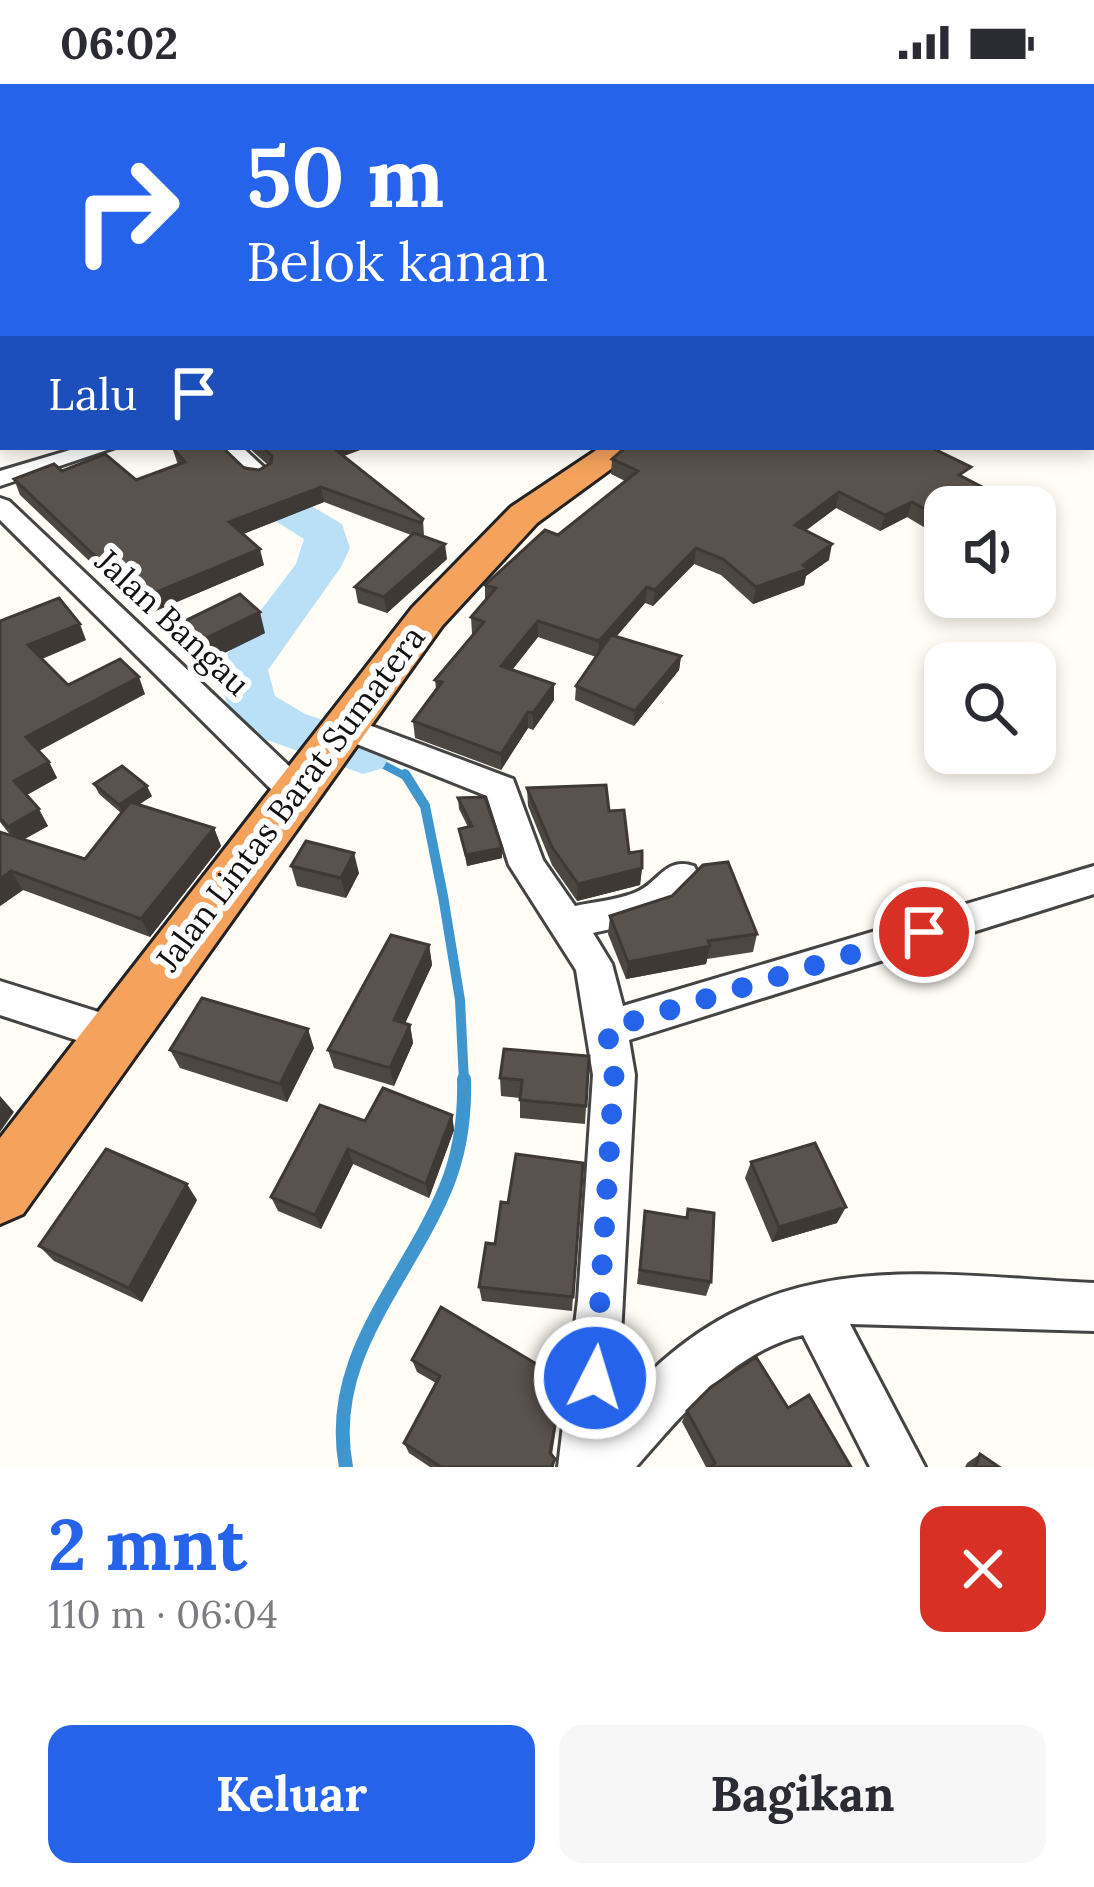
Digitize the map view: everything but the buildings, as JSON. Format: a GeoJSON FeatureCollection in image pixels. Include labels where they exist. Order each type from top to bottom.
{"type":"FeatureCollection","features":[{"type":"Feature","properties":{"kind":"highway","name":"Jalan Lintas Barat Sumatera"},"geometry":{"type":"LineString","coordinates":[[0,1191],[427,617],[477,559],[539,503],[619,450]]}},
{"type":"Feature","properties":{"kind":"street"},"geometry":{"type":"LineString","coordinates":[[0,479],[94,450]]}},
{"type":"Feature","properties":{"kind":"street"},"geometry":{"type":"LineString","coordinates":[[231,450],[260,475]]}},
{"type":"Feature","properties":{"kind":"street","name":"Jalan Bangau"},"geometry":{"type":"LineString","coordinates":[[0,506],[74,595],[218,712],[325,753]]}},
{"type":"Feature","properties":{"kind":"street"},"geometry":{"type":"LineString","coordinates":[[325,753],[501,788],[527,865],[593,964],[614,1076],[585,1467]]}},
{"type":"Feature","properties":{"kind":"street"},"geometry":{"type":"LineString","coordinates":[[563,924],[650,905],[681,876]]}},
{"type":"Feature","properties":{"kind":"street"},"geometry":{"type":"LineString","coordinates":[[607,1029],[1094,880]]}},
{"type":"Feature","properties":{"kind":"street"},"geometry":{"type":"LineString","coordinates":[[0,998],[113,1034]]}},
{"type":"Feature","properties":{"kind":"street"},"geometry":{"type":"LineString","coordinates":[[600,1467],[686,1374],[773,1317],[861,1297],[1094,1307]]}},
{"type":"Feature","properties":{"kind":"street"},"geometry":{"type":"LineString","coordinates":[[814,1305],[898,1467]]}},
{"type":"Feature","properties":{"kind":"waterway"},"geometry":{"type":"LineString","coordinates":[[217,450],[276,503],[326,533],[327,548],[318,567],[242,669],[251,706],[286,727],[363,754]]}},
{"type":"Feature","properties":{"kind":"waterway"},"geometry":{"type":"LineString","coordinates":[[363,754],[407,777]]}},
{"type":"Feature","properties":{"kind":"waterway"},"geometry":{"type":"LineString","coordinates":[[407,777],[425,806],[443,896],[460,1000],[464,1082]]}},
{"type":"Feature","properties":{"kind":"waterway"},"geometry":{"type":"LineString","coordinates":[[346,1467],[347,1390],[373,1321],[430,1222],[451,1174],[461,1134],[464,1082]]}},
{"type":"Feature","properties":{"kind":"route"},"geometry":{"type":"LineString","coordinates":[[595,1378],[614,1076],[607,1029],[924,932]]}}]}
